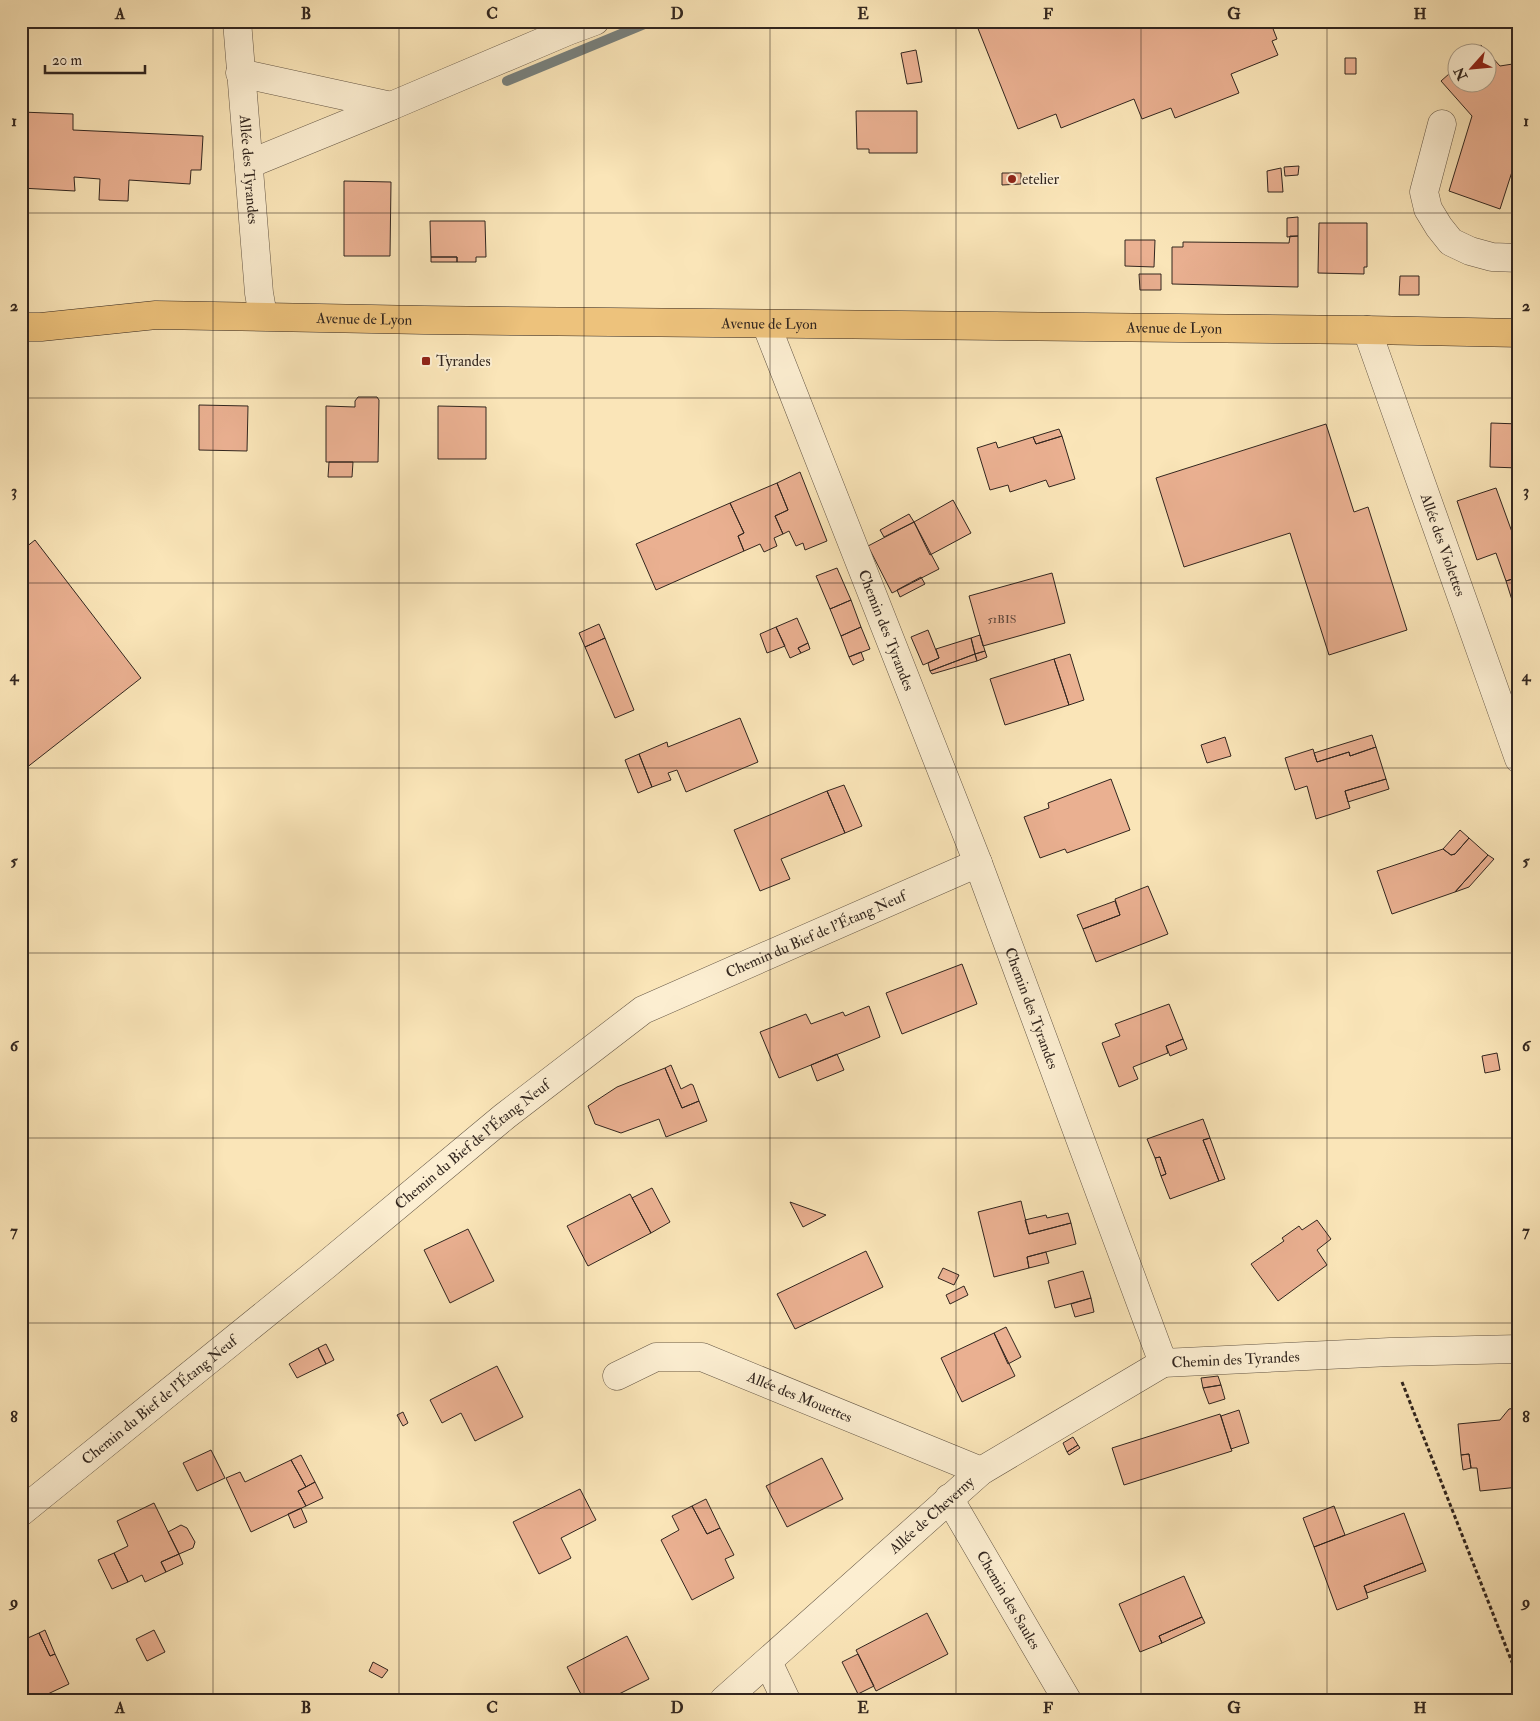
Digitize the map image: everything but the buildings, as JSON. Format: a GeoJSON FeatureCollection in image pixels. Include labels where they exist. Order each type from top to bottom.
{"type":"FeatureCollection","features":[{"type":"Feature","properties":{"kind":"main road","name":"Avenue de Lyon"},"geometry":{"type":"LineString","coordinates":[[21,327],[41,327],[156,315],[332,319],[1519,333]]}},
{"type":"Feature","properties":{"kind":"street","name":"Allée des Tyrandes"},"geometry":{"type":"LineString","coordinates":[[237,21],[259,293],[263,316]]}},
{"type":"Feature","properties":{"kind":"street"},"geometry":{"type":"LineString","coordinates":[[249,164],[391,106],[568,30],[595,21]]}},
{"type":"Feature","properties":{"kind":"street"},"geometry":{"type":"LineString","coordinates":[[240,73],[391,106]]}},
{"type":"Feature","properties":{"kind":"street"},"geometry":{"type":"LineString","coordinates":[[1442,124],[1424,192],[1428,209],[1451,242],[1470,252],[1492,257],[1519,258]]}},
{"type":"Feature","properties":{"kind":"street","name":"Chemin des Tyrandes"},"geometry":{"type":"LineString","coordinates":[[766,324],[978,863],[1162,1363],[1390,1352],[1519,1349]]}},
{"type":"Feature","properties":{"kind":"street","name":"Allée des Violettes"},"geometry":{"type":"LineString","coordinates":[[1367,330],[1519,759]]}},
{"type":"Feature","properties":{"kind":"street","name":"Chemin du Bief de l'Étang Neuf"},"geometry":{"type":"LineString","coordinates":[[21,1512],[326,1265],[505,1116],[643,1010],[978,863]]}},
{"type":"Feature","properties":{"kind":"street","name":"Allée des Mouettes"},"geometry":{"type":"LineString","coordinates":[[617,1376],[656,1357],[702,1357],[981,1471]]}},
{"type":"Feature","properties":{"kind":"street","name":"Allée de Cheverny"},"geometry":{"type":"LineString","coordinates":[[724,1700],[981,1471],[1162,1363]]}},
{"type":"Feature","properties":{"kind":"street","name":"Chemin des Saules"},"geometry":{"type":"LineString","coordinates":[[949,1498],[1067,1700]]}},
{"type":"Feature","properties":{"kind":"street"},"geometry":{"type":"LineString","coordinates":[[768,1662],[786,1700]]}},
{"type":"Feature","properties":{"kind":"path"},"geometry":{"type":"LineString","coordinates":[[1390,1352],[1519,1680]]}},
{"type":"Feature","properties":{"kind":"waterway"},"geometry":{"type":"LineString","coordinates":[[507,81],[652,21]]}},
{"type":"Feature","properties":{"kind":"place","name":"etelier"},"geometry":{"type":"Point","coordinates":[1012,179]}},
{"type":"Feature","properties":{"kind":"place","name":"Tyrandes"},"geometry":{"type":"Point","coordinates":[426,361]}}]}
